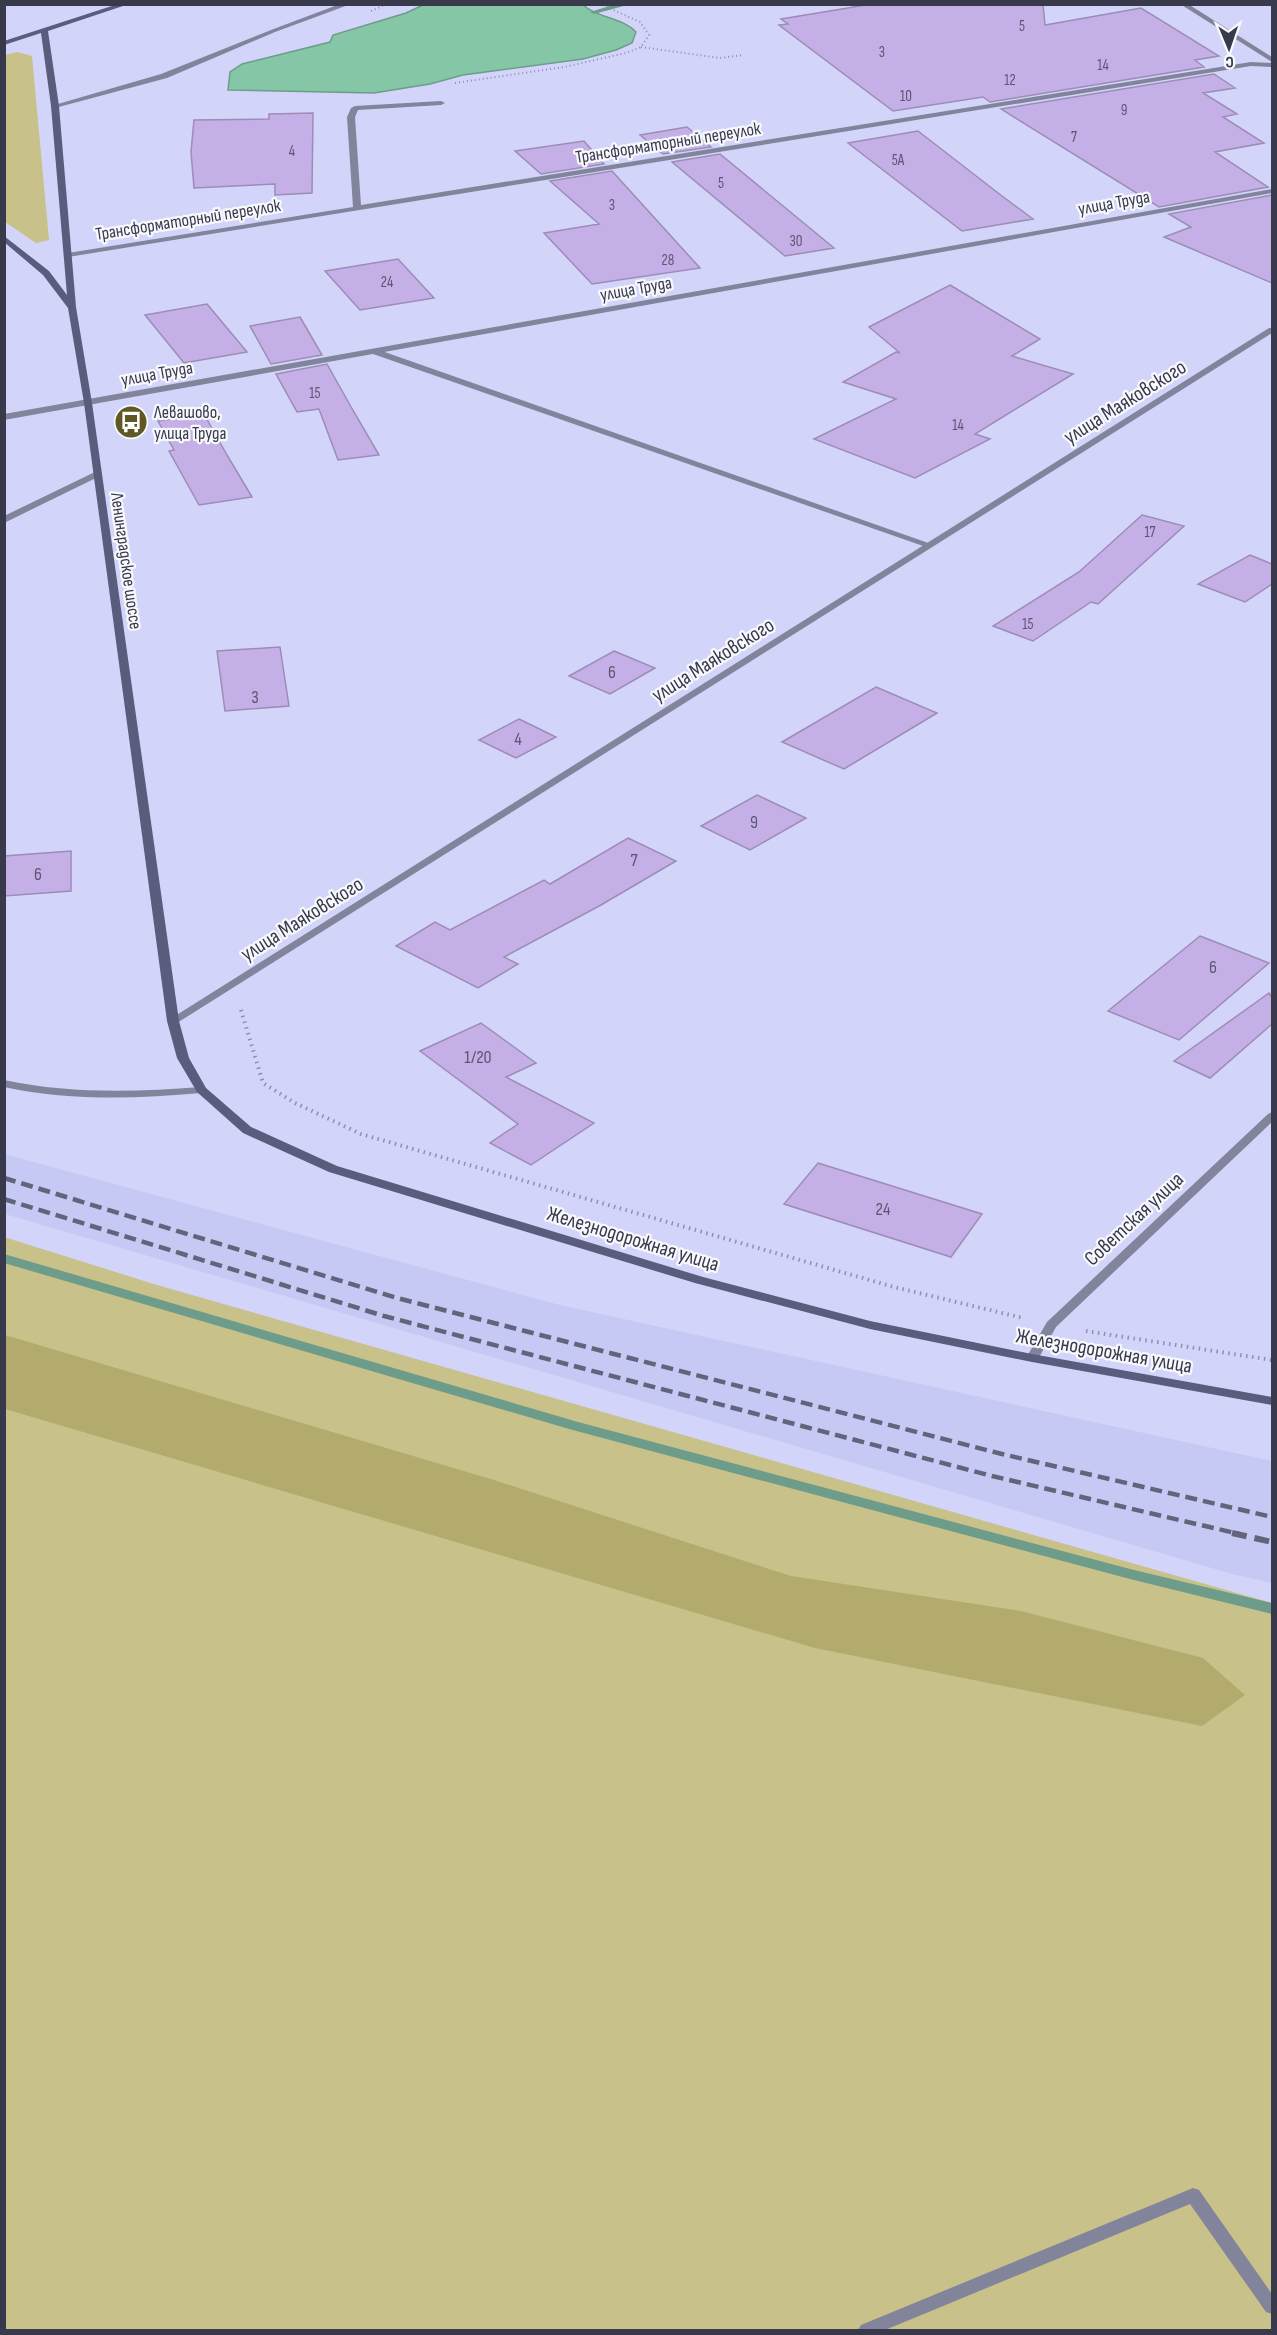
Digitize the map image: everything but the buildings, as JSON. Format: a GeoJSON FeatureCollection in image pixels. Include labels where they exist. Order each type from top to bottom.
{"type":"FeatureCollection","features":[{"type":"Feature","properties":{"kind":"street"},"geometry":{"type":"LineString","coordinates":[[4,43],[126,4]]}},
{"type":"Feature","properties":{"kind":"street"},"geometry":{"type":"LineString","coordinates":[[55,106],[164,76],[273,31],[348,4]]}},
{"type":"Feature","properties":{"kind":"street"},"geometry":{"type":"LineString","coordinates":[[1183,4],[1272,60]]}},
{"type":"Feature","properties":{"kind":"street","name":"Ленинградское шоссе"},"geometry":{"type":"LineString","coordinates":[[44,30],[55,106],[72,307],[88,403],[173,1021],[183,1058],[201,1090]]}},
{"type":"Feature","properties":{"kind":"street","name":"Трансформаторный переулок"},"geometry":{"type":"LineString","coordinates":[[68,255],[1251,64],[1272,65]]}},
{"type":"Feature","properties":{"kind":"street"},"geometry":{"type":"LineString","coordinates":[[357,208],[351,117],[356,108],[441,103]]}},
{"type":"Feature","properties":{"kind":"street","name":"улица Труда"},"geometry":{"type":"LineString","coordinates":[[4,417],[1272,191]]}},
{"type":"Feature","properties":{"kind":"street"},"geometry":{"type":"LineString","coordinates":[[4,238],[46,273],[72,307]]}},
{"type":"Feature","properties":{"kind":"street","name":"улица Маяковского"},"geometry":{"type":"LineString","coordinates":[[173,1021],[1272,330]]}},
{"type":"Feature","properties":{"kind":"street"},"geometry":{"type":"LineString","coordinates":[[376,352],[929,545]]}},
{"type":"Feature","properties":{"kind":"street"},"geometry":{"type":"LineString","coordinates":[[4,520],[97,474]]}},
{"type":"Feature","properties":{"kind":"street"},"geometry":{"type":"LineString","coordinates":[[4,1083],[28,1089],[87,1095],[145,1095],[201,1090]]}},
{"type":"Feature","properties":{"kind":"street","name":"Железнодорожная улица"},"geometry":{"type":"LineString","coordinates":[[201,1090],[247,1130],[333,1169],[699,1280],[870,1325],[1032,1358],[1272,1401]]}},
{"type":"Feature","properties":{"kind":"street","name":"Советская улица"},"geometry":{"type":"LineString","coordinates":[[1032,1358],[1051,1325],[1272,1116]]}},
{"type":"Feature","properties":{"kind":"street"},"geometry":{"type":"LineString","coordinates":[[867,2331],[1193,2195],[1272,2307]]}},
{"type":"Feature","properties":{"kind":"path"},"geometry":{"type":"LineString","coordinates":[[455,83],[564,67],[626,54],[641,47],[649,35],[640,22],[614,13],[602,5]]}},
{"type":"Feature","properties":{"kind":"path"},"geometry":{"type":"LineString","coordinates":[[641,47],[720,58],[744,55]]}},
{"type":"Feature","properties":{"kind":"path"},"geometry":{"type":"LineString","coordinates":[[234,983],[263,1083],[295,1103],[362,1134],[894,1287],[1051,1325],[1272,1360]]}},
{"type":"Feature","properties":{"kind":"shaded area"},"geometry":{"type":"Polygon","coordinates":[[[425,4],[583,5],[589,10],[624,23],[636,32],[632,43],[583,59],[463,75],[430,84],[374,93],[228,90],[230,72],[242,64],[330,42],[333,35],[406,13],[425,4]]]}},
{"type":"Feature","properties":{"kind":"shaded area"},"geometry":{"type":"Polygon","coordinates":[[[17,52],[32,56],[49,240],[36,243],[5,222],[5,55],[17,52]]]}},
{"type":"Feature","properties":{"kind":"shaded area"},"geometry":{"type":"Polygon","coordinates":[[[4,1154],[560,1305],[1272,1461],[1272,1583],[1232,1574],[5,1214],[4,1154]]]}},
{"type":"Feature","properties":{"kind":"shaded area"},"geometry":{"type":"Polygon","coordinates":[[[4,1237],[157,1285],[1272,1603],[1272,2330],[5,2330],[4,1237]]]}},
{"type":"Feature","properties":{"kind":"shaded area"},"geometry":{"type":"Polygon","coordinates":[[[5,1335],[494,1480],[791,1576],[1021,1611],[1203,1658],[1245,1695],[1202,1726],[815,1648],[5,1409],[5,1335]]]}},
{"type":"Feature","properties":{"kind":"waterway"},"geometry":{"type":"LineString","coordinates":[[594,12],[628,4]]}},
{"type":"Feature","properties":{"kind":"waterway"},"geometry":{"type":"LineString","coordinates":[[4,1258],[574,1426],[1130,1574],[1272,1609]]}},
{"type":"Feature","properties":{"kind":"railway"},"geometry":{"type":"LineString","coordinates":[[4,1178],[397,1298],[1002,1454],[1272,1517]]}},
{"type":"Feature","properties":{"kind":"railway"},"geometry":{"type":"LineString","coordinates":[[4,1199],[384,1316],[992,1476],[1239,1534]]}},
{"type":"Feature","properties":{"kind":"railway"},"geometry":{"type":"LineString","coordinates":[[1232,1533],[1272,1542]]}},
{"type":"Feature","properties":{"kind":"place","name":"Левашово, улица Труда"},"geometry":{"type":"Point","coordinates":[131,422]}}]}
